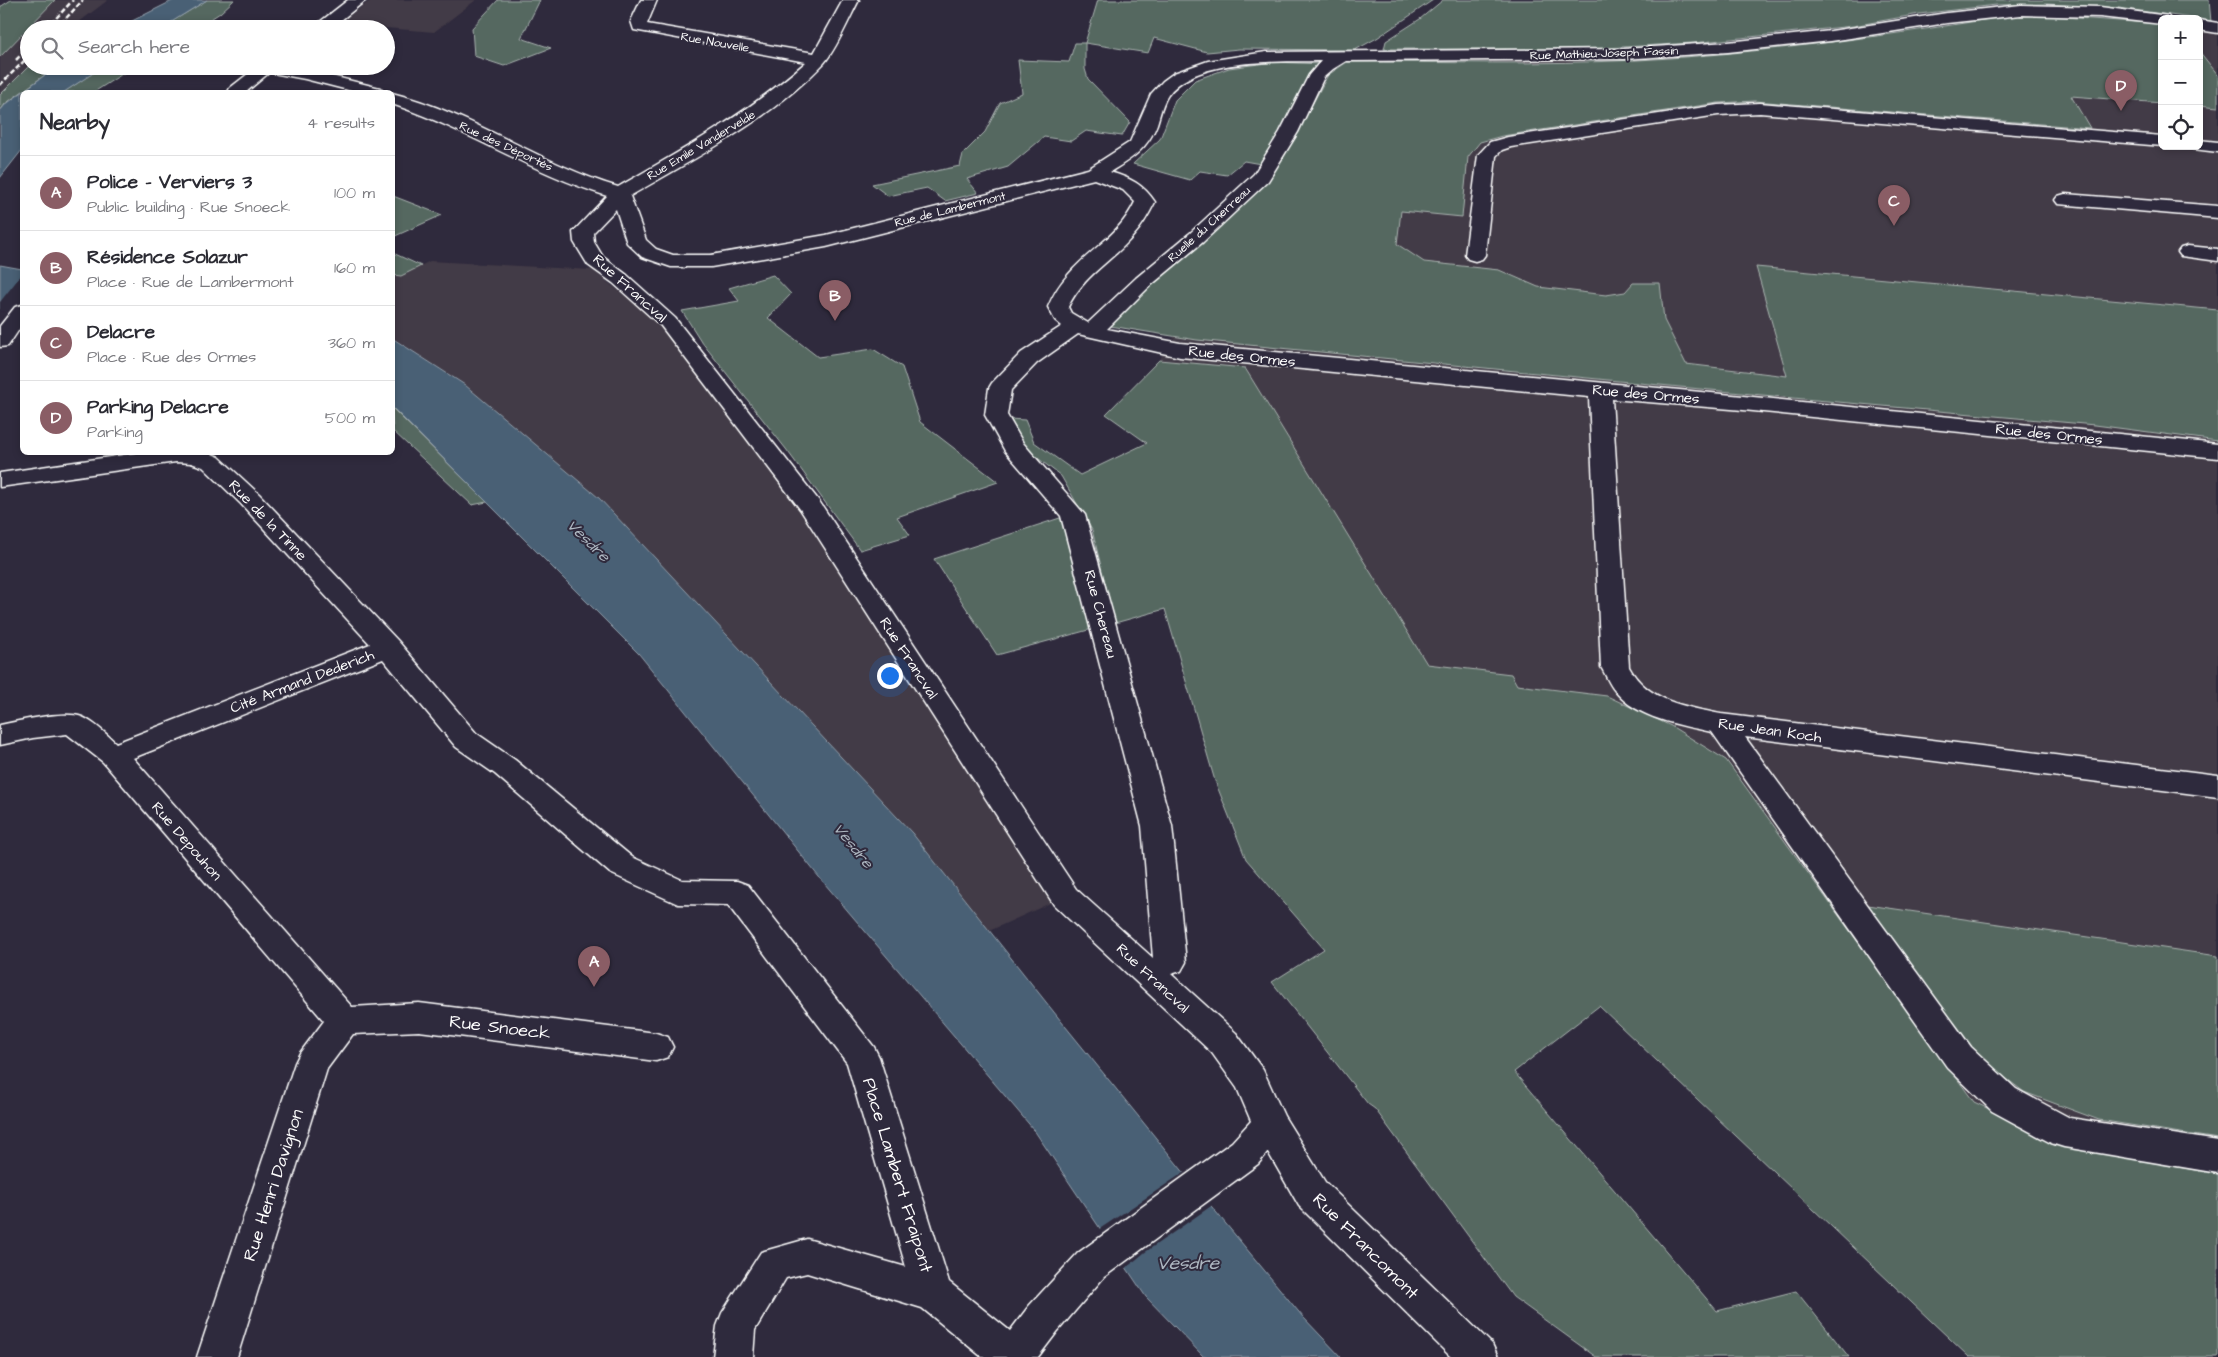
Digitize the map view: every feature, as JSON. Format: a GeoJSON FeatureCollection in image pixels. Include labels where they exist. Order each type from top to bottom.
{"type":"FeatureCollection","features":[{"type":"Feature","properties":{"kind":"street"},"geometry":{"type":"LineString","coordinates":[[331,20],[358,0]]}},
{"type":"Feature","properties":{"kind":"street","name":"Rue Nouvelle"},"geometry":{"type":"LineString","coordinates":[[649,0],[639,21],[640,27],[819,59]]}},
{"type":"Feature","properties":{"kind":"street","name":"Rue Emile Vandervelde"},"geometry":{"type":"LineString","coordinates":[[620,194],[720,136],[760,109],[819,59],[851,0]]}},
{"type":"Feature","properties":{"kind":"street","name":"Rue Mathieu-Joseph Fassin"},"geometry":{"type":"LineString","coordinates":[[1095,173],[1135,147],[1144,135],[1161,92],[1178,78],[1212,64],[1236,60],[1266,57],[1343,56],[1575,56],[1728,47],[1832,36],[1947,18],[2021,10],[2100,12],[2158,19]]}},
{"type":"Feature","properties":{"kind":"street"},"geometry":{"type":"LineString","coordinates":[[2203,26],[2218,28]]}},
{"type":"Feature","properties":{"kind":"street","name":"Ruelle du Cherreau"},"geometry":{"type":"LineString","coordinates":[[1084,329],[1196,238],[1261,177],[1289,132],[1317,75],[1327,65],[1343,56]]}},
{"type":"Feature","properties":{"kind":"street"},"geometry":{"type":"LineString","coordinates":[[238,90],[257,75]]}},
{"type":"Feature","properties":{"kind":"street"},"geometry":{"type":"LineString","coordinates":[[312,75],[367,90]]}},
{"type":"Feature","properties":{"kind":"street","name":"Rue des Déportés"},"geometry":{"type":"LineString","coordinates":[[395,99],[457,123],[594,187],[620,194]]}},
{"type":"Feature","properties":{"kind":"street"},"geometry":{"type":"LineString","coordinates":[[1475,255],[1486,155],[1496,146],[1508,142],[1718,110],[1760,108],[2158,141]]}},
{"type":"Feature","properties":{"kind":"street"},"geometry":{"type":"LineString","coordinates":[[2203,145],[2218,147]]}},
{"type":"Feature","properties":{"kind":"street"},"geometry":{"type":"LineString","coordinates":[[1084,329],[1062,316],[1058,307],[1062,297],[1072,282],[1132,228],[1142,213],[1145,202],[1140,193],[1130,184],[1095,173]]}},
{"type":"Feature","properties":{"kind":"street","name":"Rue de Lambermont"},"geometry":{"type":"LineString","coordinates":[[620,194],[638,243],[649,253],[671,261],[711,262],[826,241],[1095,173]]}},
{"type":"Feature","properties":{"kind":"street","name":"Rue Francval"},"geometry":{"type":"LineString","coordinates":[[620,194],[583,232],[584,242],[595,261],[620,279],[668,322],[810,506],[1065,897],[1224,1043],[1251,1080],[1270,1124]]}},
{"type":"Feature","properties":{"kind":"street"},"geometry":{"type":"LineString","coordinates":[[2065,200],[2218,212]]}},
{"type":"Feature","properties":{"kind":"street"},"geometry":{"type":"LineString","coordinates":[[2188,252],[2218,255]]}},
{"type":"Feature","properties":{"kind":"street"},"geometry":{"type":"LineString","coordinates":[[0,341],[20,314]]}},
{"type":"Feature","properties":{"kind":"street","name":"Rue des Ormes"},"geometry":{"type":"LineString","coordinates":[[1084,329],[1180,350],[1600,391],[1743,402],[2218,451]]}},
{"type":"Feature","properties":{"kind":"street","name":"Rue Chereau"},"geometry":{"type":"LineString","coordinates":[[1084,329],[1028,358],[1000,388],[996,415],[1013,446],[1073,515],[1156,826],[1170,962]]}},
{"type":"Feature","properties":{"kind":"street","name":"Rue Jean Koch"},"geometry":{"type":"LineString","coordinates":[[1600,391],[1615,667],[1627,688],[1642,699],[1680,715],[1721,724],[2218,786]]}},
{"type":"Feature","properties":{"kind":"street","name":"Rue de la Tinne"},"geometry":{"type":"LineString","coordinates":[[0,480],[176,455],[194,456],[211,462],[250,499],[388,648]]}},
{"type":"Feature","properties":{"kind":"street","name":"Cité Armand Dederich"},"geometry":{"type":"LineString","coordinates":[[113,755],[388,648],[466,740],[505,766],[622,865],[678,892],[737,893],[757,922],[862,1057]]}},
{"type":"Feature","properties":{"kind":"street","name":"Rue Depouhon"},"geometry":{"type":"LineString","coordinates":[[0,735],[33,728],[73,724],[113,755],[344,1021]]}},
{"type":"Feature","properties":{"kind":"street"},"geometry":{"type":"LineString","coordinates":[[1721,724],[1959,1057],[2004,1100],[2064,1132],[2218,1157]]}},
{"type":"Feature","properties":{"kind":"street","name":"Rue Snoeck"},"geometry":{"type":"LineString","coordinates":[[344,1021],[419,1017],[656,1047]]}},
{"type":"Feature","properties":{"kind":"street","name":"Rue Henri Davignon"},"geometry":{"type":"LineString","coordinates":[[217,1357],[312,1062],[344,1021]]}},
{"type":"Feature","properties":{"kind":"street","name":"Place Lambert Fraipont"},"geometry":{"type":"LineString","coordinates":[[862,1057],[933,1293]]}},
{"type":"Feature","properties":{"kind":"street"},"geometry":{"type":"LineString","coordinates":[[1013,1357],[1043,1319],[1091,1265],[1245,1153],[1270,1124]]}},
{"type":"Feature","properties":{"kind":"street","name":"Rue Francomont"},"geometry":{"type":"LineString","coordinates":[[1270,1124],[1312,1194],[1478,1357]]}},
{"type":"Feature","properties":{"kind":"street","name":"Place Lambert Fraipont"},"geometry":{"type":"LineString","coordinates":[[732,1357],[736,1326],[774,1264],[807,1256],[933,1293],[1013,1357]]}},
{"type":"Feature","properties":{"kind":"shaded area"},"geometry":{"type":"Polygon","coordinates":[[[55,0],[108,0],[82,20],[36,20],[55,0]]]}},
{"type":"Feature","properties":{"kind":"shaded area"},"geometry":{"type":"Polygon","coordinates":[[[371,0],[476,0],[434,32],[395,29],[395,20],[344,20],[371,0]]]}},
{"type":"Feature","properties":{"kind":"shaded area"},"geometry":{"type":"Polygon","coordinates":[[[2020,14],[2158,24],[2158,150],[2203,150],[2203,31],[2218,33],[2218,1357],[1969,1357],[1599,1006],[1246,368],[1159,360],[1175,336],[1104,325],[1208,236],[1282,160],[1328,75],[1347,62],[1638,60],[1768,50],[1924,30],[2020,14]]]}},
{"type":"Feature","properties":{"kind":"shaded area"},"geometry":{"type":"Polygon","coordinates":[[[20,36],[20,75],[0,95],[0,57],[20,36]]]}},
{"type":"Feature","properties":{"kind":"shaded area"},"geometry":{"type":"Polygon","coordinates":[[[430,261],[592,270],[651,316],[702,376],[808,514],[1059,899],[989,931],[912,833],[599,498],[465,385],[395,339],[395,275],[401,276],[430,261]]]}},
{"type":"Feature","properties":{"kind":"green space"},"geometry":{"type":"Polygon","coordinates":[[[11,0],[55,0],[36,20],[20,20],[20,36],[0,57],[0,7],[11,0]]]}},
{"type":"Feature","properties":{"kind":"green space"},"geometry":{"type":"Polygon","coordinates":[[[207,0],[234,0],[209,20],[175,20],[207,0]]]}},
{"type":"Feature","properties":{"kind":"green space"},"geometry":{"type":"Polygon","coordinates":[[[498,0],[540,0],[521,38],[551,48],[504,66],[474,56],[472,28],[498,0]]]}},
{"type":"Feature","properties":{"kind":"green space"},"geometry":{"type":"Polygon","coordinates":[[[1098,0],[1433,0],[1377,38],[1355,50],[1239,49],[1207,52],[1154,38],[1148,53],[1085,43],[1098,0]]]}},
{"type":"Feature","properties":{"kind":"green space"},"geometry":{"type":"Polygon","coordinates":[[[1443,0],[2209,0],[2211,22],[2203,21],[2203,15],[2170,15],[2119,8],[2046,4],[1996,5],[1919,14],[1853,26],[1693,43],[1588,49],[1384,49],[1386,41],[1420,19],[1443,0]]]}},
{"type":"Feature","properties":{"kind":"green space"},"geometry":{"type":"Polygon","coordinates":[[[2020,14],[2158,24],[2158,103],[2071,96],[2090,128],[1755,101],[1718,103],[1502,136],[1480,142],[1468,157],[1462,217],[1401,211],[1397,244],[1424,262],[1499,270],[1538,287],[1606,295],[1625,292],[1633,283],[1660,283],[1664,320],[1686,364],[1787,376],[1756,267],[2218,310],[2218,441],[2095,425],[1793,398],[1197,340],[1104,325],[1208,236],[1282,160],[1328,75],[1347,62],[1492,63],[1638,60],[1782,48],[2020,14]]]}},
{"type":"Feature","properties":{"kind":"green space"},"geometry":{"type":"Polygon","coordinates":[[[1075,43],[1085,43],[1085,69],[1088,79],[1130,122],[1122,136],[1086,131],[1071,141],[1044,137],[1008,167],[967,179],[978,193],[945,201],[927,188],[888,196],[872,184],[960,166],[963,154],[985,132],[1000,103],[1022,93],[1018,60],[1069,62],[1075,43]]]}},
{"type":"Feature","properties":{"kind":"green space"},"geometry":{"type":"Polygon","coordinates":[[[2203,56],[2218,75],[2218,107],[2203,105],[2203,56]]]}},
{"type":"Feature","properties":{"kind":"green space"},"geometry":{"type":"Polygon","coordinates":[[[1274,62],[1322,64],[1261,164],[1244,161],[1227,175],[1200,171],[1190,180],[1133,164],[1160,139],[1175,100],[1195,80],[1229,68],[1274,62]]]}},
{"type":"Feature","properties":{"kind":"green space"},"geometry":{"type":"Polygon","coordinates":[[[20,75],[45,75],[24,90],[20,90],[20,93],[5,104],[0,111],[0,95],[20,75]]]}},
{"type":"Feature","properties":{"kind":"green space"},"geometry":{"type":"Polygon","coordinates":[[[90,75],[121,75],[97,90],[67,90],[90,75]]]}},
{"type":"Feature","properties":{"kind":"green space"},"geometry":{"type":"Polygon","coordinates":[[[395,197],[442,215],[395,236],[395,197]]]}},
{"type":"Feature","properties":{"kind":"green space"},"geometry":{"type":"Polygon","coordinates":[[[395,254],[421,266],[401,276],[395,275],[395,254]]]}},
{"type":"Feature","properties":{"kind":"green space"},"geometry":{"type":"Polygon","coordinates":[[[773,275],[791,294],[768,318],[818,357],[873,349],[902,367],[920,422],[998,482],[897,517],[910,535],[860,550],[786,449],[701,341],[682,311],[739,301],[729,288],[773,275]]]}},
{"type":"Feature","properties":{"kind":"green space"},"geometry":{"type":"Polygon","coordinates":[[[1159,360],[1245,368],[1427,664],[1511,674],[1517,685],[1607,696],[1671,726],[1726,760],[1974,1102],[2075,1149],[2218,1174],[2218,1357],[1969,1357],[1599,1006],[1514,1072],[1717,1311],[1796,1291],[1849,1357],[1596,1357],[1513,1297],[1375,1109],[1368,1104],[1272,982],[1324,949],[1246,859],[1215,781],[1165,609],[1115,623],[1092,530],[1061,476],[1022,446],[1009,419],[1025,420],[1034,442],[1080,475],[1147,443],[1106,414],[1159,360]]]}},
{"type":"Feature","properties":{"kind":"green space"},"geometry":{"type":"Polygon","coordinates":[[[395,411],[487,502],[472,505],[395,433],[395,411]]]}},
{"type":"Feature","properties":{"kind":"green space"},"geometry":{"type":"Polygon","coordinates":[[[1063,517],[1092,629],[997,655],[934,559],[1063,517]]]}},
{"type":"Feature","properties":{"kind":"green space"},"geometry":{"type":"Polygon","coordinates":[[[1868,905],[2218,956],[2218,1139],[2099,1120],[2024,1092],[1973,1053],[1868,905]]]}},
{"type":"Feature","properties":{"kind":"water"},"geometry":{"type":"Polygon","coordinates":[[[174,0],[207,0],[175,20],[134,20],[174,0]]]}},
{"type":"Feature","properties":{"kind":"water"},"geometry":{"type":"Polygon","coordinates":[[[45,75],[90,75],[67,90],[25,90],[45,75]]]}},
{"type":"Feature","properties":{"kind":"water"},"geometry":{"type":"Polygon","coordinates":[[[20,94],[20,153],[0,178],[0,111],[20,94]]]}},
{"type":"Feature","properties":{"kind":"water"},"geometry":{"type":"Polygon","coordinates":[[[0,265],[20,269],[20,309],[0,309],[0,265]]]}},
{"type":"Feature","properties":{"kind":"water","name":"Vesdre"},"geometry":{"type":"Polygon","coordinates":[[[395,340],[465,385],[599,498],[912,833],[1216,1212],[1303,1317],[1341,1357],[1204,1357],[1146,1297],[1034,1130],[819,877],[639,654],[395,410],[395,340]]]}},
{"type":"Feature","properties":{"kind":"pier"},"geometry":{"type":"Polygon","coordinates":[[[20,277],[20,312],[0,311],[0,302],[20,277]]]}},
{"type":"Feature","properties":{"kind":"pier"},"geometry":{"type":"Polygon","coordinates":[[[1186,1171],[1214,1204],[1144,1253],[1125,1269],[1098,1230],[1186,1171]]]}},
{"type":"Feature","properties":{"kind":"railway"},"geometry":{"type":"LineString","coordinates":[[54,20],[73,0]]}},
{"type":"Feature","properties":{"kind":"railway"},"geometry":{"type":"LineString","coordinates":[[64,20],[83,0]]}},
{"type":"Feature","properties":{"kind":"railway"},"geometry":{"type":"LineString","coordinates":[[16,60],[20,56]]}},
{"type":"Feature","properties":{"kind":"railway"},"geometry":{"type":"LineString","coordinates":[[0,85],[20,65]]}},
{"type":"Feature","properties":{"kind":"place","name":"Parking Delacre"},"geometry":{"type":"Point","coordinates":[2121,111]}},
{"type":"Feature","properties":{"kind":"place","name":"Delacre"},"geometry":{"type":"Point","coordinates":[1894,226]}},
{"type":"Feature","properties":{"kind":"place","name":"Résidence Solazur"},"geometry":{"type":"Point","coordinates":[835,321]}},
{"type":"Feature","properties":{"kind":"place","name":"Police - Verviers 3"},"geometry":{"type":"Point","coordinates":[594,987]}}]}
